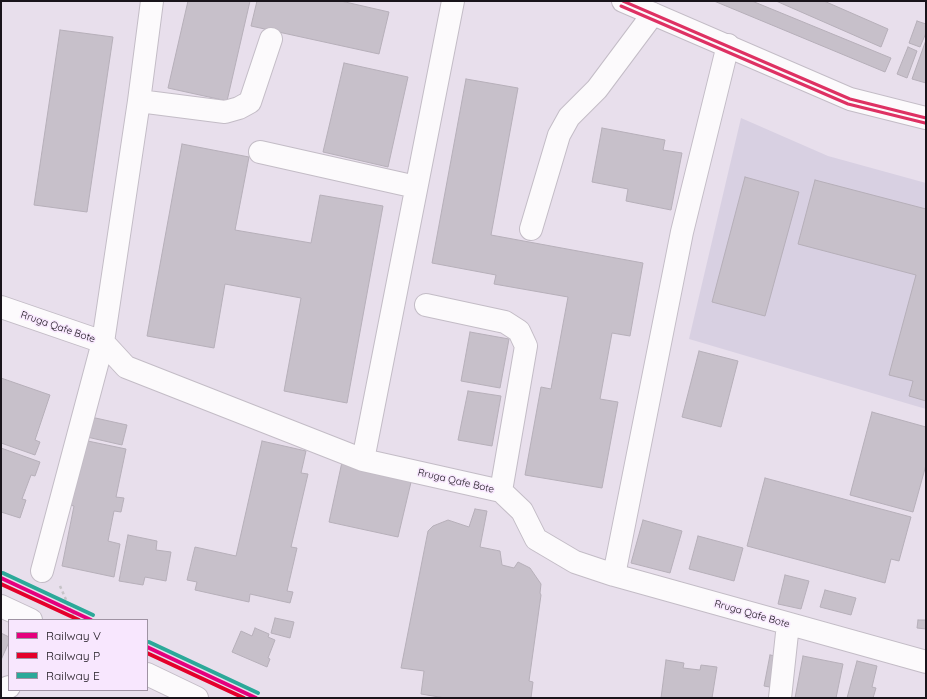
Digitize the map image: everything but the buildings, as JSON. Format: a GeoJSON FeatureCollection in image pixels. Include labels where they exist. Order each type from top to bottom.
{"type":"FeatureCollection","features":[{"type":"Feature","properties":{"kind":"street"},"geometry":{"type":"LineString","coordinates":[[363,460],[453,1]]}},
{"type":"Feature","properties":{"kind":"street"},"geometry":{"type":"LineString","coordinates":[[623,1],[850,99],[926,118]]}},
{"type":"Feature","properties":{"kind":"street"},"geometry":{"type":"LineString","coordinates":[[42,571],[103,342],[139,101],[146,2]]}},
{"type":"Feature","properties":{"kind":"street"},"geometry":{"type":"LineString","coordinates":[[531,229],[559,135],[569,117],[597,89],[653,14]]}},
{"type":"Feature","properties":{"kind":"street"},"geometry":{"type":"LineString","coordinates":[[139,101],[225,112],[239,108],[250,102],[271,39]]}},
{"type":"Feature","properties":{"kind":"street"},"geometry":{"type":"LineString","coordinates":[[614,575],[682,232],[728,46]]}},
{"type":"Feature","properties":{"kind":"street"},"geometry":{"type":"LineString","coordinates":[[260,152],[416,187]]}},
{"type":"Feature","properties":{"kind":"street"},"geometry":{"type":"LineString","coordinates":[[426,305],[505,322],[519,331],[526,346],[501,491]]}},
{"type":"Feature","properties":{"kind":"street","name":"Rruga Qafe Bote"},"geometry":{"type":"LineString","coordinates":[[1,307],[103,342],[126,368],[363,460],[501,491],[522,511],[536,539],[574,562],[614,575],[926,662]]}},
{"type":"Feature","properties":{"kind":"street"},"geometry":{"type":"LineString","coordinates":[[1,606],[29,619]]}},
{"type":"Feature","properties":{"kind":"street"},"geometry":{"type":"LineString","coordinates":[[780,698],[788,624]]}},
{"type":"Feature","properties":{"kind":"street"},"geometry":{"type":"LineString","coordinates":[[148,674],[197,698]]}},
{"type":"Feature","properties":{"kind":"shaded area"},"geometry":{"type":"Polygon","coordinates":[[[741,118],[828,156],[926,183],[926,409],[689,339],[741,118]]]}},
{"type":"Feature","properties":{"kind":"rail line","name":"E"},"geometry":{"type":"LineString","coordinates":[[3,573],[93,615]]}},
{"type":"Feature","properties":{"kind":"rail line","name":"V"},"geometry":{"type":"LineString","coordinates":[[1,578],[89,619]]}},
{"type":"Feature","properties":{"kind":"rail line","name":"P"},"geometry":{"type":"LineString","coordinates":[[1,584],[77,619]]}},
{"type":"Feature","properties":{"kind":"rail line","name":"E"},"geometry":{"type":"LineString","coordinates":[[149,642],[258,693]]}},
{"type":"Feature","properties":{"kind":"rail line","name":"V"},"geometry":{"type":"LineString","coordinates":[[148,647],[256,698]]}},
{"type":"Feature","properties":{"kind":"rail line","name":"P"},"geometry":{"type":"LineString","coordinates":[[148,653],[244,698]]}},
{"type":"Feature","properties":{"kind":"transit line"},"geometry":{"type":"LineString","coordinates":[[623,1],[850,99],[926,118]]}},
{"type":"Feature","properties":{"kind":"transit line"},"geometry":{"type":"LineString","coordinates":[[621,6],[848,104],[925,123]]}}]}
